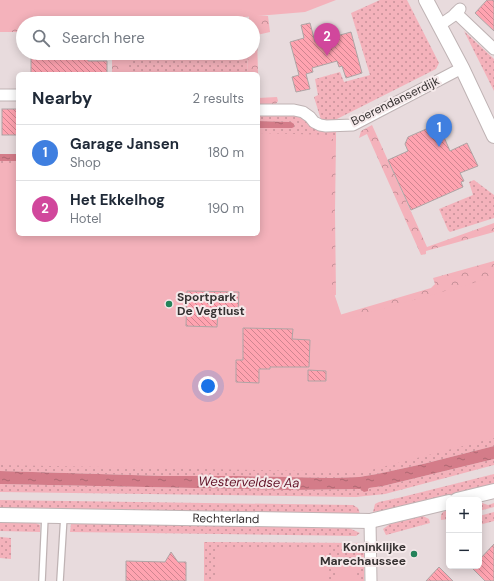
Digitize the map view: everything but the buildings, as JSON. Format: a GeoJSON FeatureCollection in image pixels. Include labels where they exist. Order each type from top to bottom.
{"type":"FeatureCollection","features":[{"type":"Feature","properties":{"kind":"street"},"geometry":{"type":"LineString","coordinates":[[426,0],[462,68],[493,133]]}},
{"type":"Feature","properties":{"kind":"street"},"geometry":{"type":"LineString","coordinates":[[440,25],[458,11],[494,48]]}},
{"type":"Feature","properties":{"kind":"street","name":"Boerendanserdijk"},"geometry":{"type":"LineString","coordinates":[[260,110],[294,110],[303,112],[310,116],[314,122],[320,125],[353,125],[462,68]]}},
{"type":"Feature","properties":{"kind":"street"},"geometry":{"type":"LineString","coordinates":[[0,95],[16,95]]}},
{"type":"Feature","properties":{"kind":"street"},"geometry":{"type":"LineString","coordinates":[[469,497],[494,491]]}},
{"type":"Feature","properties":{"kind":"street","name":"Rechterland"},"geometry":{"type":"LineString","coordinates":[[0,515],[370,521],[446,503]]}},
{"type":"Feature","properties":{"kind":"street"},"geometry":{"type":"LineString","coordinates":[[370,521],[371,581]]}},
{"type":"Feature","properties":{"kind":"lane"},"geometry":{"type":"LineString","coordinates":[[42,581],[45,516]]}},
{"type":"Feature","properties":{"kind":"lane"},"geometry":{"type":"LineString","coordinates":[[60,581],[64,516]]}},
{"type":"Feature","properties":{"kind":"green space"},"geometry":{"type":"Polygon","coordinates":[[[0,0],[336,0],[305,12],[257,16],[16,16],[16,27],[0,27],[0,0]]]}},
{"type":"Feature","properties":{"kind":"green space"},"geometry":{"type":"Polygon","coordinates":[[[380,0],[407,0],[439,63],[436,69],[331,122],[321,120],[314,97],[318,95],[315,79],[340,72],[344,82],[370,75],[351,13],[380,0]]]}},
{"type":"Feature","properties":{"kind":"green space"},"geometry":{"type":"Polygon","coordinates":[[[249,15],[268,16],[270,32],[260,34],[260,16],[249,15]]]}},
{"type":"Feature","properties":{"kind":"green space"},"geometry":{"type":"Polygon","coordinates":[[[0,20],[16,22],[16,32],[0,32],[0,20]]]}},
{"type":"Feature","properties":{"kind":"green space"},"geometry":{"type":"Polygon","coordinates":[[[464,31],[494,59],[494,91],[464,31]]]}},
{"type":"Feature","properties":{"kind":"green space"},"geometry":{"type":"Polygon","coordinates":[[[112,60],[129,60],[129,72],[112,72],[112,60]]]}},
{"type":"Feature","properties":{"kind":"green space"},"geometry":{"type":"Polygon","coordinates":[[[129,60],[248,60],[247,72],[129,72],[129,60]]]}},
{"type":"Feature","properties":{"kind":"green space"},"geometry":{"type":"Polygon","coordinates":[[[248,60],[258,60],[258,72],[247,72],[248,60]]]}},
{"type":"Feature","properties":{"kind":"green space"},"geometry":{"type":"Polygon","coordinates":[[[277,97],[278,101],[275,105],[260,105],[260,98],[277,97]]]}},
{"type":"Feature","properties":{"kind":"green space"},"geometry":{"type":"Polygon","coordinates":[[[260,114],[293,114],[301,116],[318,130],[336,132],[336,139],[260,136],[260,128],[292,128],[291,122],[260,121],[260,114]]]}},
{"type":"Feature","properties":{"kind":"green space"},"geometry":{"type":"Polygon","coordinates":[[[372,125],[427,247],[494,223],[494,232],[426,251],[426,254],[421,255],[367,134],[359,138],[361,131],[372,125]]]}},
{"type":"Feature","properties":{"kind":"green space","name":"Sportpark De Vegtlust"},"geometry":{"type":"Polygon","coordinates":[[[260,133],[331,135],[332,287],[343,320],[494,277],[494,438],[363,472],[0,465],[0,164],[16,164],[16,236],[260,236],[260,133]]]}},
{"type":"Feature","properties":{"kind":"green space"},"geometry":{"type":"Polygon","coordinates":[[[260,136],[336,139],[336,295],[331,296],[260,140],[260,136]]]}},
{"type":"Feature","properties":{"kind":"green space"},"geometry":{"type":"Polygon","coordinates":[[[0,161],[16,161],[16,168],[0,168],[0,161]]]}},
{"type":"Feature","properties":{"kind":"green space"},"geometry":{"type":"Polygon","coordinates":[[[474,180],[494,195],[494,218],[450,232],[439,209],[473,195],[469,182],[474,180]]]}},
{"type":"Feature","properties":{"kind":"green space"},"geometry":{"type":"Polygon","coordinates":[[[494,261],[494,283],[310,331],[319,321],[431,288],[435,284],[433,278],[494,261]]]}},
{"type":"Feature","properties":{"kind":"green space"},"geometry":{"type":"Polygon","coordinates":[[[494,434],[494,446],[423,464],[359,477],[164,476],[0,471],[0,461],[494,434]]]}},
{"type":"Feature","properties":{"kind":"green space"},"geometry":{"type":"Polygon","coordinates":[[[494,459],[494,465],[385,494],[356,497],[0,492],[0,484],[363,490],[494,459]]]}},
{"type":"Feature","properties":{"kind":"green space"},"geometry":{"type":"Polygon","coordinates":[[[494,474],[494,484],[408,506],[373,512],[375,504],[379,502],[494,474]]]}},
{"type":"Feature","properties":{"kind":"green space"},"geometry":{"type":"Polygon","coordinates":[[[0,500],[353,505],[358,508],[360,514],[0,509],[0,500]]]}},
{"type":"Feature","properties":{"kind":"green space"},"geometry":{"type":"Polygon","coordinates":[[[482,503],[488,505],[494,503],[494,507],[482,510],[482,503]]]}},
{"type":"Feature","properties":{"kind":"green space"},"geometry":{"type":"Polygon","coordinates":[[[445,511],[446,519],[441,520],[442,513],[445,511]]]}},
{"type":"Feature","properties":{"kind":"green space"},"geometry":{"type":"Polygon","coordinates":[[[494,512],[494,521],[482,524],[482,515],[494,512]]]}},
{"type":"Feature","properties":{"kind":"green space"},"geometry":{"type":"Polygon","coordinates":[[[423,516],[429,519],[430,523],[386,535],[383,529],[390,524],[423,516]]]}},
{"type":"Feature","properties":{"kind":"green space"},"geometry":{"type":"Polygon","coordinates":[[[0,522],[36,523],[40,525],[40,532],[0,531],[0,522]]]}},
{"type":"Feature","properties":{"kind":"green space"},"geometry":{"type":"Polygon","coordinates":[[[71,524],[349,528],[360,533],[356,536],[70,532],[71,524]]]}},
{"type":"Feature","properties":{"kind":"green space"},"geometry":{"type":"Polygon","coordinates":[[[0,537],[11,538],[11,559],[0,558],[0,537]]]}},
{"type":"Feature","properties":{"kind":"green space"},"geometry":{"type":"Polygon","coordinates":[[[204,542],[364,543],[364,581],[356,581],[355,559],[337,559],[337,581],[328,581],[328,549],[217,549],[217,581],[204,581],[204,542]]]}},
{"type":"Feature","properties":{"kind":"green space"},"geometry":{"type":"Polygon","coordinates":[[[217,549],[328,549],[328,581],[217,581],[217,549]]]}},
{"type":"Feature","properties":{"kind":"green space"},"geometry":{"type":"Polygon","coordinates":[[[337,559],[356,559],[356,581],[337,581],[337,559]]]}},
{"type":"Feature","properties":{"kind":"water"},"geometry":{"type":"Polygon","coordinates":[[[260,121],[291,122],[294,124],[294,127],[260,128],[260,121]]]}},
{"type":"Feature","properties":{"kind":"water"},"geometry":{"type":"Polygon","coordinates":[[[0,154],[16,154],[16,161],[0,161],[0,154]]]}},
{"type":"Feature","properties":{"kind":"water","name":"Westerveldse Aa"},"geometry":{"type":"Polygon","coordinates":[[[494,446],[494,459],[383,486],[369,488],[368,491],[364,492],[360,489],[291,490],[0,484],[0,471],[164,476],[359,477],[423,464],[494,446]]]}},
{"type":"Feature","properties":{"kind":"place","name":"Het Ekkelhog"},"geometry":{"type":"Point","coordinates":[327,56]}},
{"type":"Feature","properties":{"kind":"place","name":"Garage Jansen"},"geometry":{"type":"Point","coordinates":[439,147]}},
{"type":"Feature","properties":{"kind":"place","name":"Sportpark De Vegtlust"},"geometry":{"type":"Point","coordinates":[169,304]}},
{"type":"Feature","properties":{"kind":"place","name":"Koninklijke Marechaussee"},"geometry":{"type":"Point","coordinates":[414,554]}}]}
